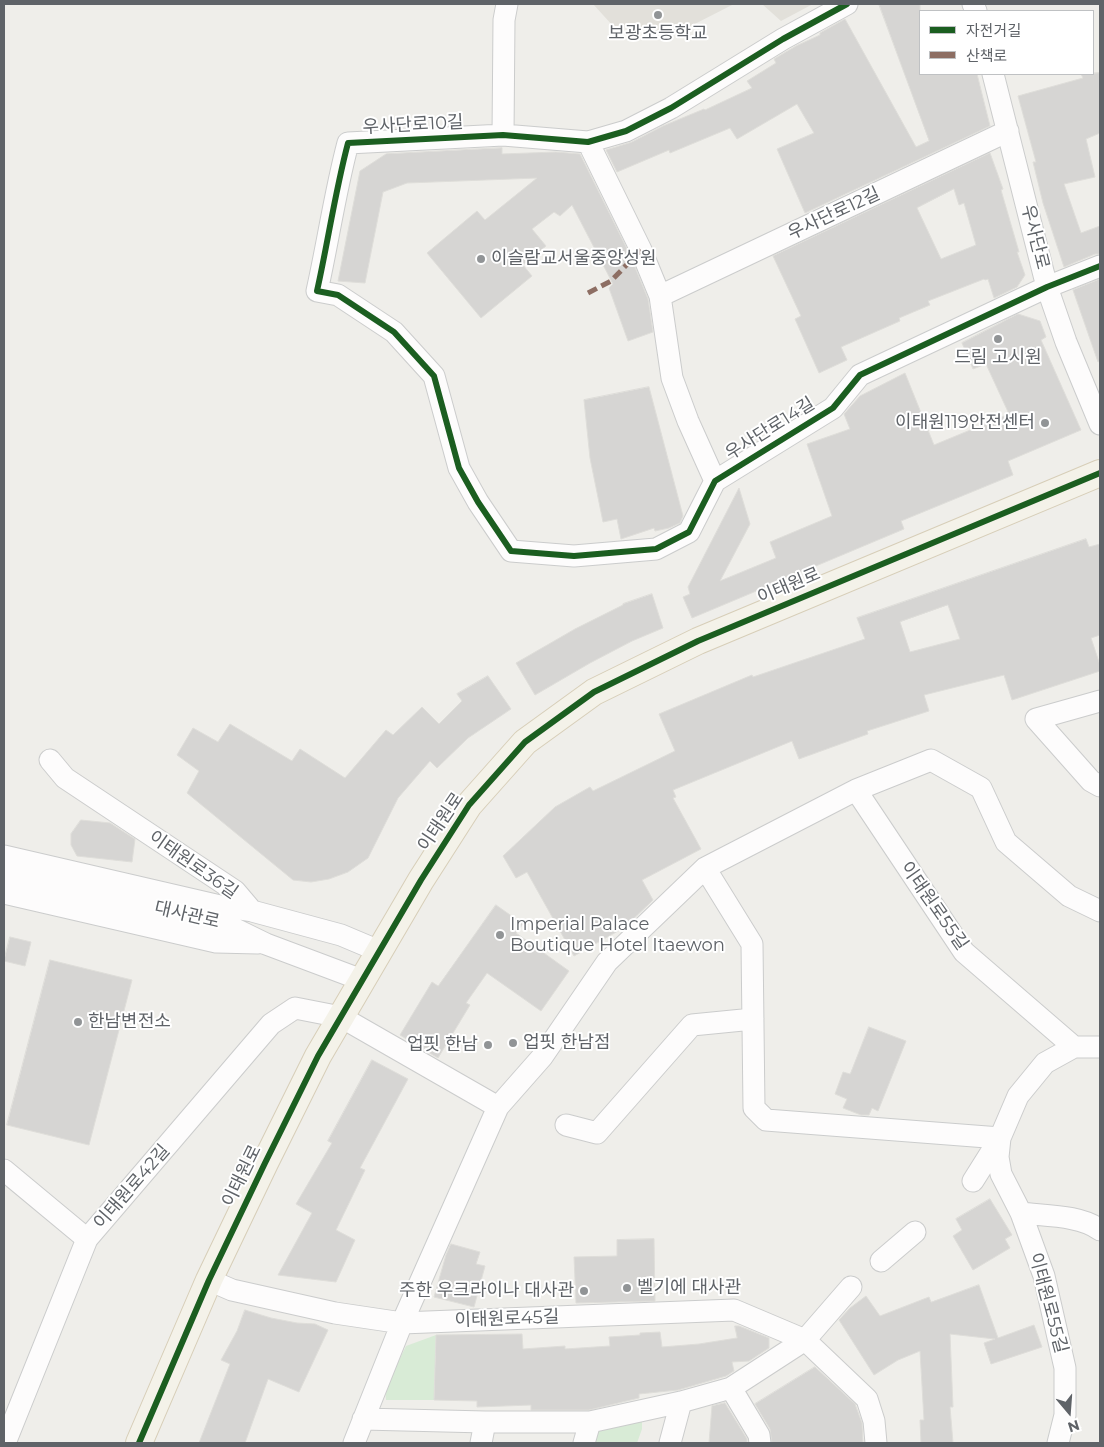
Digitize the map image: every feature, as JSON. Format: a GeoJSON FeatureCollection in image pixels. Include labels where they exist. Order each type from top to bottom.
{"type":"FeatureCollection","features":[{"type":"Feature","properties":{"kind":"main road","name":"이태원로"},"geometry":{"type":"LineString","coordinates":[[139,1443],[209,1280],[318,1056],[421,880],[469,805],[525,742],[594,692],[698,640],[1100,474]]}},
{"type":"Feature","properties":{"kind":"street"},"geometry":{"type":"LineString","coordinates":[[504,135],[504,20],[507,4]]}},
{"type":"Feature","properties":{"kind":"street","name":"우사단로10길"},"geometry":{"type":"LineString","coordinates":[[511,551],[478,502],[459,468],[434,376],[394,332],[338,295],[317,291],[340,173],[348,143],[504,135],[588,142],[626,131],[671,108],[784,39],[847,4]]}},
{"type":"Feature","properties":{"kind":"street","name":"우사단로"},"geometry":{"type":"LineString","coordinates":[[994,75],[1047,287],[1066,342],[1100,424]]}},
{"type":"Feature","properties":{"kind":"street","name":"우사단로12길"},"geometry":{"type":"LineString","coordinates":[[660,296],[1008,131]]}},
{"type":"Feature","properties":{"kind":"street"},"geometry":{"type":"LineString","coordinates":[[588,142],[641,250],[660,296],[672,378],[688,421],[715,481]]}},
{"type":"Feature","properties":{"kind":"street","name":"우사단로14길"},"geometry":{"type":"LineString","coordinates":[[511,551],[574,556],[656,548],[688,532],[715,481],[833,408],[860,375],[1047,287],[1100,266]]}},
{"type":"Feature","properties":{"kind":"street"},"geometry":{"type":"LineString","coordinates":[[1100,701],[1036,719],[1091,781],[1100,786]]}},
{"type":"Feature","properties":{"kind":"street","name":"이태원로36길"},"geometry":{"type":"LineString","coordinates":[[50,760],[65,778],[235,890],[252,911],[341,934],[379,952]]}},
{"type":"Feature","properties":{"kind":"street"},"geometry":{"type":"LineString","coordinates":[[354,1443],[402,1323],[498,1107],[542,1057],[607,962],[705,868],[856,790],[931,760],[981,788],[1006,842],[1070,896],[1100,911]]}},
{"type":"Feature","properties":{"kind":"street","name":"이태원로55길"},"geometry":{"type":"LineString","coordinates":[[856,790],[964,952],[1074,1047],[1045,1063],[1018,1096],[1000,1138],[998,1157],[1001,1174],[1020,1213],[1044,1276],[1065,1368],[1066,1415],[1058,1443]]}},
{"type":"Feature","properties":{"kind":"street"},"geometry":{"type":"LineString","coordinates":[[4,856],[220,906],[252,911]]}},
{"type":"Feature","properties":{"kind":"street"},"geometry":{"type":"LineString","coordinates":[[705,868],[752,944],[754,1108],[766,1120],[1000,1138],[973,1181]]}},
{"type":"Feature","properties":{"kind":"street","name":"대사관로"},"geometry":{"type":"LineString","coordinates":[[4,873],[225,924],[266,944],[362,980]]}},
{"type":"Feature","properties":{"kind":"street"},"geometry":{"type":"LineString","coordinates":[[4,894],[216,942],[266,944]]}},
{"type":"Feature","properties":{"kind":"street","name":"이태원로42길"},"geometry":{"type":"LineString","coordinates":[[5,1443],[87,1239],[272,1024],[295,1008],[341,1017]]}},
{"type":"Feature","properties":{"kind":"street"},"geometry":{"type":"LineString","coordinates":[[341,1017],[498,1107]]}},
{"type":"Feature","properties":{"kind":"street"},"geometry":{"type":"LineString","coordinates":[[566,1125],[597,1133],[692,1025],[753,1019]]}},
{"type":"Feature","properties":{"kind":"street"},"geometry":{"type":"LineString","coordinates":[[1074,1047],[1100,1048]]}},
{"type":"Feature","properties":{"kind":"street"},"geometry":{"type":"LineString","coordinates":[[4,1170],[87,1239]]}},
{"type":"Feature","properties":{"kind":"street"},"geometry":{"type":"LineString","coordinates":[[1020,1213],[1071,1219],[1093,1224],[1100,1230]]}},
{"type":"Feature","properties":{"kind":"street"},"geometry":{"type":"LineString","coordinates":[[881,1261],[914,1232]]}},
{"type":"Feature","properties":{"kind":"street","name":"이태원로45길"},"geometry":{"type":"LineString","coordinates":[[209,1280],[232,1290],[335,1312],[402,1323],[734,1310],[805,1340],[867,1399],[874,1421],[876,1443]]}},
{"type":"Feature","properties":{"kind":"street"},"geometry":{"type":"LineString","coordinates":[[363,1419],[590,1422],[681,1402],[731,1388],[805,1340],[851,1286]]}},
{"type":"Feature","properties":{"kind":"street"},"geometry":{"type":"LineString","coordinates":[[731,1388],[759,1435],[760,1443]]}},
{"type":"Feature","properties":{"kind":"street"},"geometry":{"type":"LineString","coordinates":[[670,1443],[681,1402]]}},
{"type":"Feature","properties":{"kind":"street"},"geometry":{"type":"LineString","coordinates":[[481,1443],[485,1422]]}},
{"type":"Feature","properties":{"kind":"street"},"geometry":{"type":"LineString","coordinates":[[584,1443],[590,1422]]}},
{"type":"Feature","properties":{"kind":"shaded area","name":"보광초등학교"},"geometry":{"type":"Polygon","coordinates":[[[593,4],[734,4],[677,33],[613,26],[593,4]]]}},
{"type":"Feature","properties":{"kind":"shaded area"},"geometry":{"type":"Polygon","coordinates":[[[762,4],[813,4],[781,21],[762,4]]]}},
{"type":"Feature","properties":{"kind":"green space"},"geometry":{"type":"Polygon","coordinates":[[[436,1335],[434,1400],[386,1400],[385,1389],[406,1346],[436,1335]]]}},
{"type":"Feature","properties":{"kind":"green space"},"geometry":{"type":"Polygon","coordinates":[[[642,1421],[642,1429],[637,1443],[595,1443],[599,1427],[642,1421]]]}},
{"type":"Feature","properties":{"kind":"building"},"geometry":{"type":"Polygon","coordinates":[[[879,4],[920,4],[919,75],[977,75],[990,126],[805,213],[777,149],[814,133],[797,104],[737,139],[730,128],[670,153],[669,150],[617,172],[606,150],[632,142],[663,126],[705,110],[752,88],[747,81],[776,63],[774,59],[820,35],[820,33],[845,19],[916,147],[929,141],[879,4]]]}},
{"type":"Feature","properties":{"kind":"building"},"geometry":{"type":"Polygon","coordinates":[[[1094,73],[1100,73],[1100,133],[1086,139],[1095,177],[1064,184],[1081,233],[1100,226],[1100,254],[1095,254],[1064,267],[1043,203],[1033,162],[1036,162],[1018,96],[1083,78],[1082,75],[1094,75],[1094,73]]]}},
{"type":"Feature","properties":{"kind":"building"},"geometry":{"type":"Polygon","coordinates":[[[502,148],[502,154],[556,152],[580,154],[630,255],[648,299],[653,332],[628,341],[609,288],[613,284],[572,205],[560,216],[554,212],[532,229],[546,246],[523,265],[532,276],[481,318],[427,253],[477,211],[485,220],[537,178],[407,183],[383,192],[365,283],[338,281],[360,171],[386,154],[502,148]]]}},
{"type":"Feature","properties":{"kind":"building"},"geometry":{"type":"Polygon","coordinates":[[[990,153],[1003,189],[1001,190],[1025,275],[1017,287],[994,298],[988,279],[984,279],[928,301],[930,305],[899,318],[900,321],[841,347],[847,360],[819,373],[795,319],[801,316],[773,256],[990,153]],[[954,189],[917,208],[941,259],[976,245],[964,203],[959,205],[954,189]]]}},
{"type":"Feature","properties":{"kind":"building"},"geometry":{"type":"Polygon","coordinates":[[[1100,279],[1100,361],[1098,362],[1073,290],[1100,279]]]}},
{"type":"Feature","properties":{"kind":"building"},"geometry":{"type":"Polygon","coordinates":[[[1018,314],[1040,321],[1046,337],[1041,340],[1081,430],[1008,461],[1013,475],[901,521],[904,529],[692,618],[683,597],[690,594],[688,587],[739,488],[750,524],[720,581],[776,558],[770,542],[832,516],[807,444],[850,429],[844,414],[860,396],[905,373],[934,445],[1009,414],[986,364],[973,369],[962,343],[1018,314]]]}},
{"type":"Feature","properties":{"kind":"building"},"geometry":{"type":"Polygon","coordinates":[[[649,387],[683,516],[680,523],[669,528],[655,531],[654,528],[621,539],[617,519],[603,522],[590,458],[584,400],[649,387]]]}},
{"type":"Feature","properties":{"kind":"building"},"geometry":{"type":"Polygon","coordinates":[[[1086,539],[1089,547],[1100,544],[1100,635],[1091,638],[1100,665],[1100,671],[1012,700],[1004,675],[924,695],[929,711],[867,731],[868,734],[799,759],[792,741],[673,790],[676,797],[673,798],[701,849],[642,880],[653,900],[625,927],[574,956],[527,872],[516,878],[503,856],[555,807],[590,787],[593,791],[675,751],[659,714],[752,675],[753,677],[865,639],[857,618],[1086,539]],[[948,605],[900,622],[910,652],[960,639],[948,605]]]}},
{"type":"Feature","properties":{"kind":"building"},"geometry":{"type":"Polygon","coordinates":[[[652,594],[663,628],[632,641],[535,695],[516,663],[623,604],[652,594]]]}},
{"type":"Feature","properties":{"kind":"building"},"geometry":{"type":"Polygon","coordinates":[[[488,676],[511,709],[468,738],[437,768],[430,761],[398,798],[368,858],[348,872],[329,879],[311,882],[293,880],[187,793],[199,771],[177,755],[193,728],[218,742],[230,724],[292,761],[300,749],[345,778],[386,730],[393,735],[422,707],[439,724],[462,701],[457,694],[488,676]]]}},
{"type":"Feature","properties":{"kind":"building"},"geometry":{"type":"Polygon","coordinates":[[[81,820],[110,823],[135,839],[132,862],[77,856],[71,845],[71,834],[81,820]]]}},
{"type":"Feature","properties":{"kind":"building"},"geometry":{"type":"Polygon","coordinates":[[[496,905],[523,924],[516,933],[569,971],[541,1011],[487,973],[466,1003],[470,1005],[438,1058],[400,1035],[432,982],[438,986],[496,905]]]}},
{"type":"Feature","properties":{"kind":"building"},"geometry":{"type":"Polygon","coordinates":[[[10,937],[31,942],[25,966],[4,961],[10,937]]]}},
{"type":"Feature","properties":{"kind":"building","name":"한남변전소"},"geometry":{"type":"Polygon","coordinates":[[[50,960],[132,980],[89,1145],[7,1125],[50,960]]]}},
{"type":"Feature","properties":{"kind":"building"},"geometry":{"type":"Polygon","coordinates":[[[869,1027],[906,1041],[878,1111],[872,1108],[869,1115],[861,1115],[843,1108],[847,1099],[835,1094],[843,1072],[850,1074],[869,1027]]]}},
{"type":"Feature","properties":{"kind":"building"},"geometry":{"type":"Polygon","coordinates":[[[372,1060],[408,1079],[360,1168],[365,1170],[336,1230],[355,1240],[336,1282],[278,1275],[312,1213],[296,1204],[332,1143],[328,1141],[372,1060]]]}},
{"type":"Feature","properties":{"kind":"building"},"geometry":{"type":"Polygon","coordinates":[[[990,1199],[1012,1235],[1005,1239],[1010,1248],[973,1270],[953,1236],[962,1230],[956,1219],[990,1199]]]}},
{"type":"Feature","properties":{"kind":"building"},"geometry":{"type":"Polygon","coordinates":[[[654,1239],[655,1301],[576,1303],[574,1257],[617,1256],[617,1240],[654,1239]]]}},
{"type":"Feature","properties":{"kind":"building"},"geometry":{"type":"Polygon","coordinates":[[[451,1244],[480,1252],[476,1264],[485,1266],[474,1307],[434,1297],[451,1244]]]}},
{"type":"Feature","properties":{"kind":"building"},"geometry":{"type":"Polygon","coordinates":[[[979,1285],[998,1338],[1034,1325],[1042,1347],[991,1364],[984,1343],[995,1339],[950,1334],[953,1407],[950,1407],[953,1443],[921,1443],[920,1420],[924,1420],[920,1351],[898,1360],[874,1375],[839,1320],[850,1308],[866,1296],[880,1316],[929,1297],[931,1302],[979,1285]]]}},
{"type":"Feature","properties":{"kind":"building"},"geometry":{"type":"Polygon","coordinates":[[[245,1310],[271,1318],[315,1324],[328,1330],[299,1392],[268,1379],[245,1443],[199,1443],[230,1364],[221,1360],[237,1331],[245,1310]]]}},
{"type":"Feature","properties":{"kind":"building"},"geometry":{"type":"Polygon","coordinates":[[[735,1326],[769,1338],[769,1348],[749,1361],[732,1362],[734,1371],[726,1376],[678,1390],[639,1394],[639,1398],[589,1410],[531,1410],[531,1405],[477,1407],[477,1401],[434,1400],[436,1335],[522,1334],[523,1349],[565,1346],[565,1349],[610,1346],[609,1337],[660,1332],[662,1347],[737,1338],[735,1326]]]}},
{"type":"Feature","properties":{"kind":"building"},"geometry":{"type":"Polygon","coordinates":[[[815,1367],[855,1404],[862,1423],[863,1443],[772,1443],[770,1429],[755,1404],[815,1367]]]}},
{"type":"Feature","properties":{"kind":"building"},"geometry":{"type":"Polygon","coordinates":[[[725,1403],[747,1439],[747,1443],[709,1443],[712,1406],[725,1403]]]}},
{"type":"Feature","properties":{"kind":"marked path"},"geometry":{"type":"LineString","coordinates":[[588,293],[611,281],[641,250]]}},
{"type":"Feature","properties":{"kind":"cycle path"},"geometry":{"type":"LineString","coordinates":[[847,4],[783,39],[671,108],[626,131],[588,142],[503,135],[348,143],[317,291],[338,295],[394,332],[434,376],[459,468],[478,502],[511,551],[574,556],[656,549],[689,532],[715,481],[833,408],[860,375],[1047,287],[1100,266]]}},
{"type":"Feature","properties":{"kind":"cycle path"},"geometry":{"type":"LineString","coordinates":[[139,1443],[209,1280],[318,1056],[421,880],[469,805],[525,742],[594,692],[698,641],[1100,473]]}},
{"type":"Feature","properties":{"kind":"place","name":"보광초등학교"},"geometry":{"type":"Point","coordinates":[658,15]}},
{"type":"Feature","properties":{"kind":"place","name":"이슬람교서울중앙성원"},"geometry":{"type":"Point","coordinates":[481,259]}},
{"type":"Feature","properties":{"kind":"place","name":"드림 고시원"},"geometry":{"type":"Point","coordinates":[998,339]}},
{"type":"Feature","properties":{"kind":"place","name":"이태원119안전센터"},"geometry":{"type":"Point","coordinates":[1045,423]}},
{"type":"Feature","properties":{"kind":"place","name":"Imperial Palace Boutique Hotel Itaewon"},"geometry":{"type":"Point","coordinates":[500,935]}},
{"type":"Feature","properties":{"kind":"place","name":"한남변전소"},"geometry":{"type":"Point","coordinates":[78,1022]}},
{"type":"Feature","properties":{"kind":"place","name":"업핏 한남점"},"geometry":{"type":"Point","coordinates":[513,1043]}},
{"type":"Feature","properties":{"kind":"place","name":"업핏 한남"},"geometry":{"type":"Point","coordinates":[488,1045]}},
{"type":"Feature","properties":{"kind":"place","name":"벨기에 대사관"},"geometry":{"type":"Point","coordinates":[627,1288]}},
{"type":"Feature","properties":{"kind":"place","name":"주한 우크라이나 대사관"},"geometry":{"type":"Point","coordinates":[584,1291]}}]}
